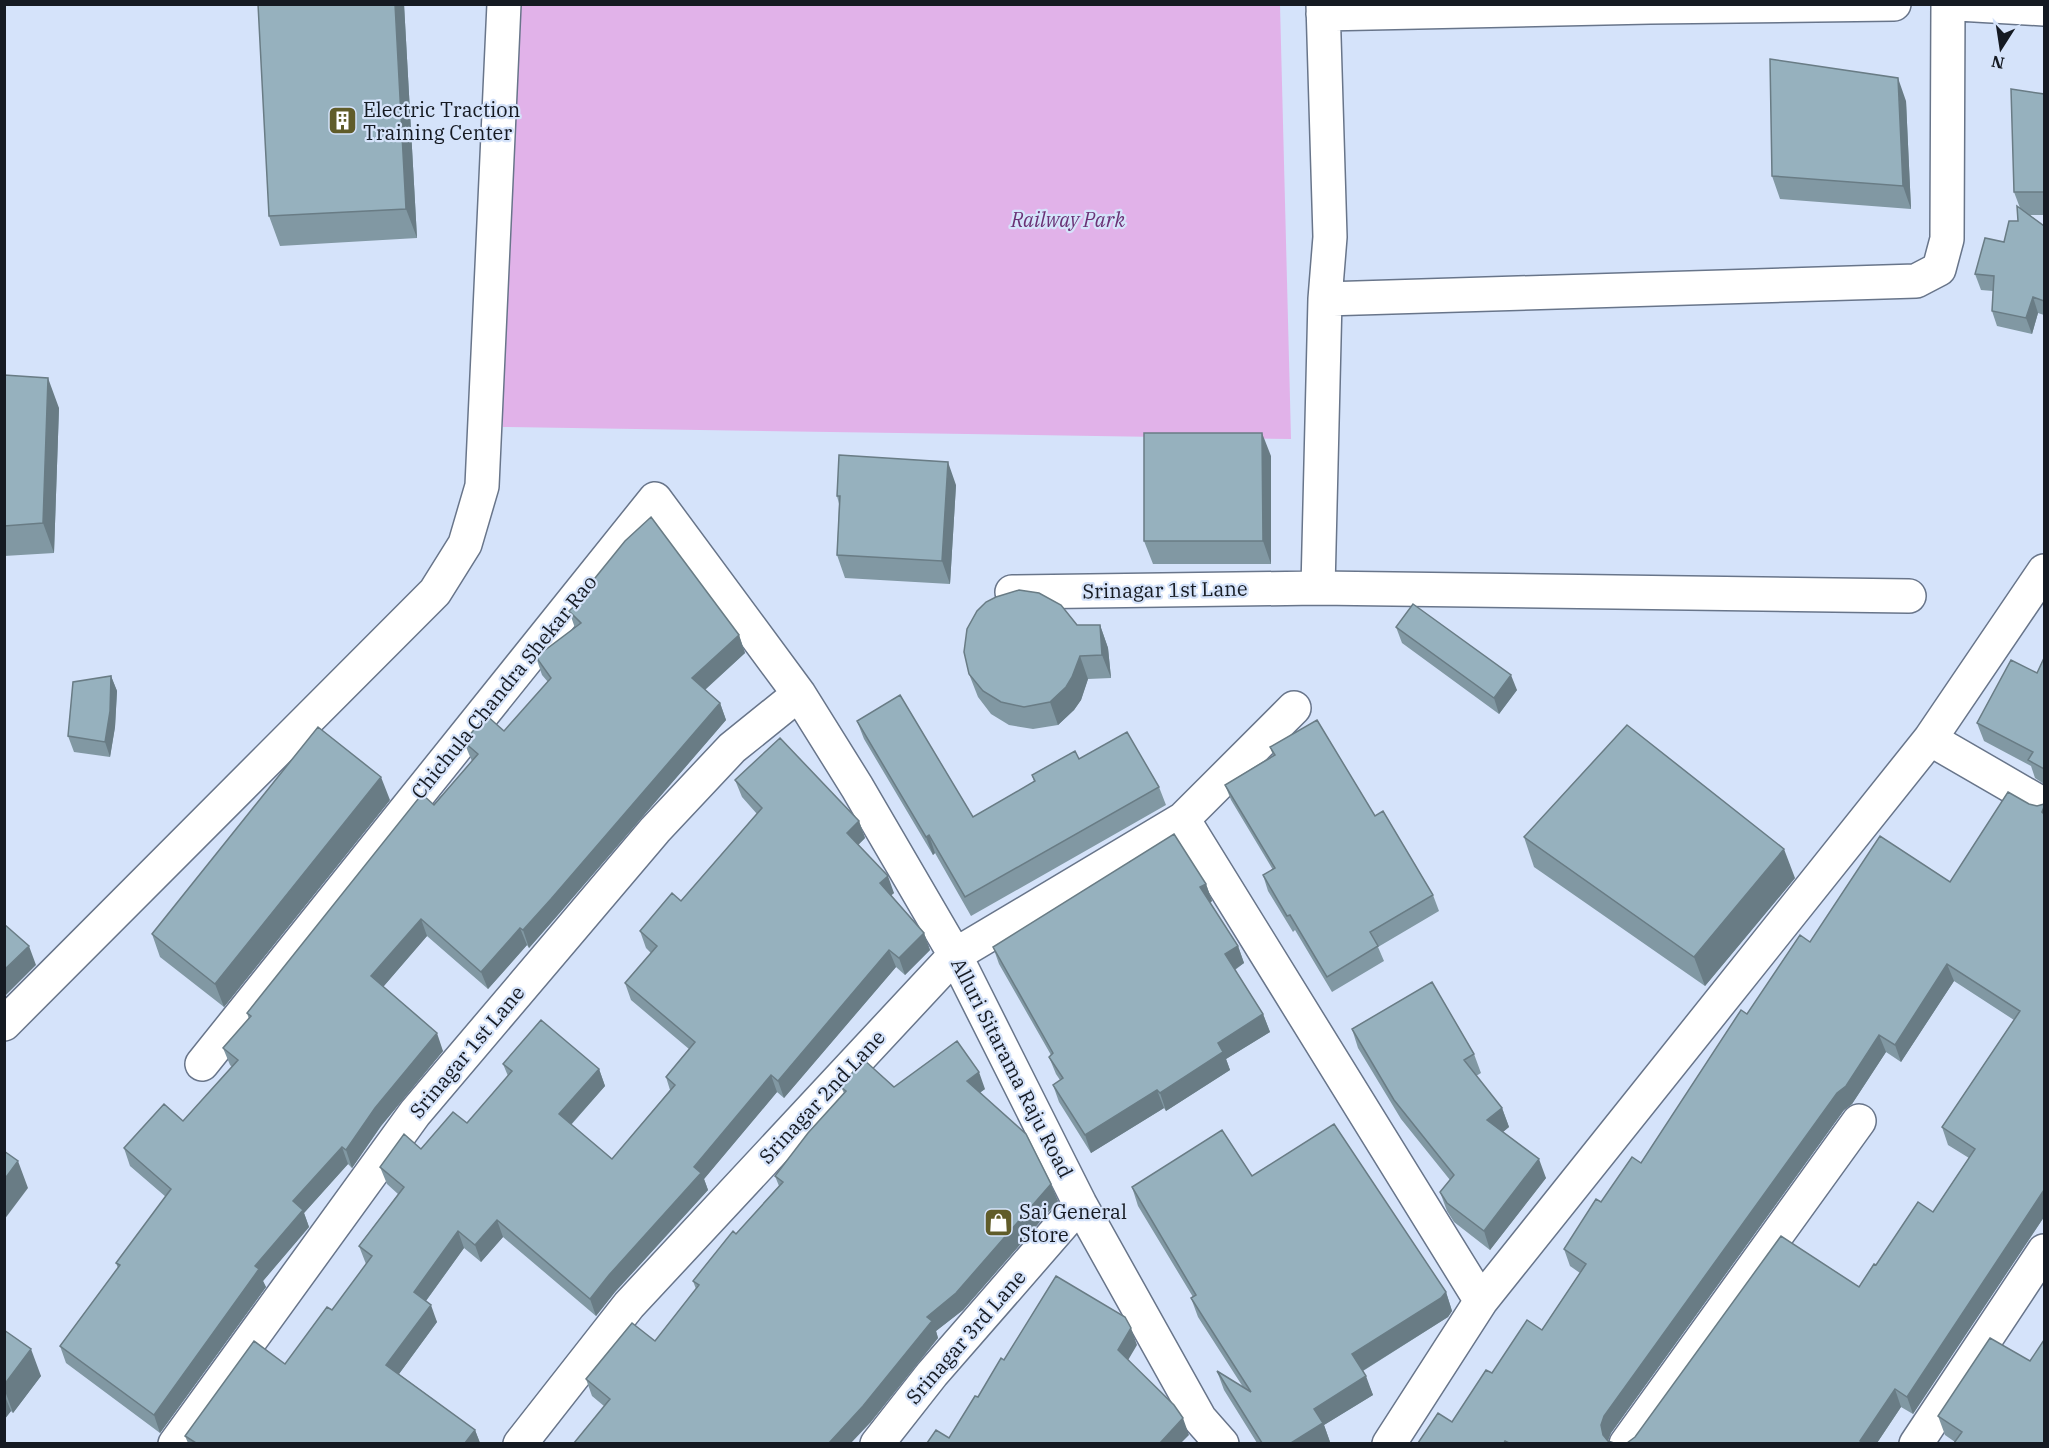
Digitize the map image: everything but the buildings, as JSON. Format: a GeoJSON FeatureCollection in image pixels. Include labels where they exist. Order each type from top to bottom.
{"type":"FeatureCollection","features":[{"type":"Feature","properties":{"kind":"street"},"geometry":{"type":"LineString","coordinates":[[4,1024],[435,592],[465,544],[482,486],[504,4]]}},
{"type":"Feature","properties":{"kind":"street"},"geometry":{"type":"LineString","coordinates":[[1318,588],[1325,298],[1329,237],[1323,9],[1894,4]]}},
{"type":"Feature","properties":{"kind":"street"},"geometry":{"type":"LineString","coordinates":[[1325,298],[1916,281],[1939,269],[1947,239],[1948,4]]}},
{"type":"Feature","properties":{"kind":"street"},"geometry":{"type":"LineString","coordinates":[[1958,4],[2044,9]]}},
{"type":"Feature","properties":{"kind":"street","name":"Chichula Chandra Shekar Rao"},"geometry":{"type":"LineString","coordinates":[[202,1064],[655,499],[799,694]]}},
{"type":"Feature","properties":{"kind":"street"},"geometry":{"type":"LineString","coordinates":[[1389,1443],[1482,1301],[1930,739],[2044,571]]}},
{"type":"Feature","properties":{"kind":"street","name":"Srinagar 1st Lane"},"geometry":{"type":"LineString","coordinates":[[1012,591],[1318,588],[1909,596]]}},
{"type":"Feature","properties":{"kind":"street","name":"Srinagar 1st Lane"},"geometry":{"type":"LineString","coordinates":[[175,1443],[415,1113],[655,830],[732,748],[799,694]]}},
{"type":"Feature","properties":{"kind":"street","name":"Alluri Sitarama Raju Road"},"geometry":{"type":"LineString","coordinates":[[799,694],[857,787],[955,955],[1193,1431],[1222,1443]]}},
{"type":"Feature","properties":{"kind":"street"},"geometry":{"type":"LineString","coordinates":[[1294,708],[1183,819],[1482,1301]]}},
{"type":"Feature","properties":{"kind":"street"},"geometry":{"type":"LineString","coordinates":[[1930,739],[2044,805]]}},
{"type":"Feature","properties":{"kind":"street","name":"Srinagar 2nd Lane"},"geometry":{"type":"LineString","coordinates":[[520,1443],[629,1305],[955,955],[1183,819]]}},
{"type":"Feature","properties":{"kind":"street"},"geometry":{"type":"LineString","coordinates":[[1626,1443],[1859,1121]]}},
{"type":"Feature","properties":{"kind":"street","name":"Srinagar 3rd Lane"},"geometry":{"type":"LineString","coordinates":[[877,1443],[932,1374],[1080,1204]]}},
{"type":"Feature","properties":{"kind":"street"},"geometry":{"type":"LineString","coordinates":[[1916,1443],[2044,1251]]}},
{"type":"Feature","properties":{"kind":"green space","name":"Railway Park"},"geometry":{"type":"Polygon","coordinates":[[[505,5],[1280,5],[1291,439],[503,427],[505,5]]]}},
{"type":"Feature","properties":{"kind":"place","name":"Electric Traction Training Center"},"geometry":{"type":"Point","coordinates":[342,121]}},
{"type":"Feature","properties":{"kind":"place","name":"Sai General Store"},"geometry":{"type":"Point","coordinates":[998,1223]}}]}
